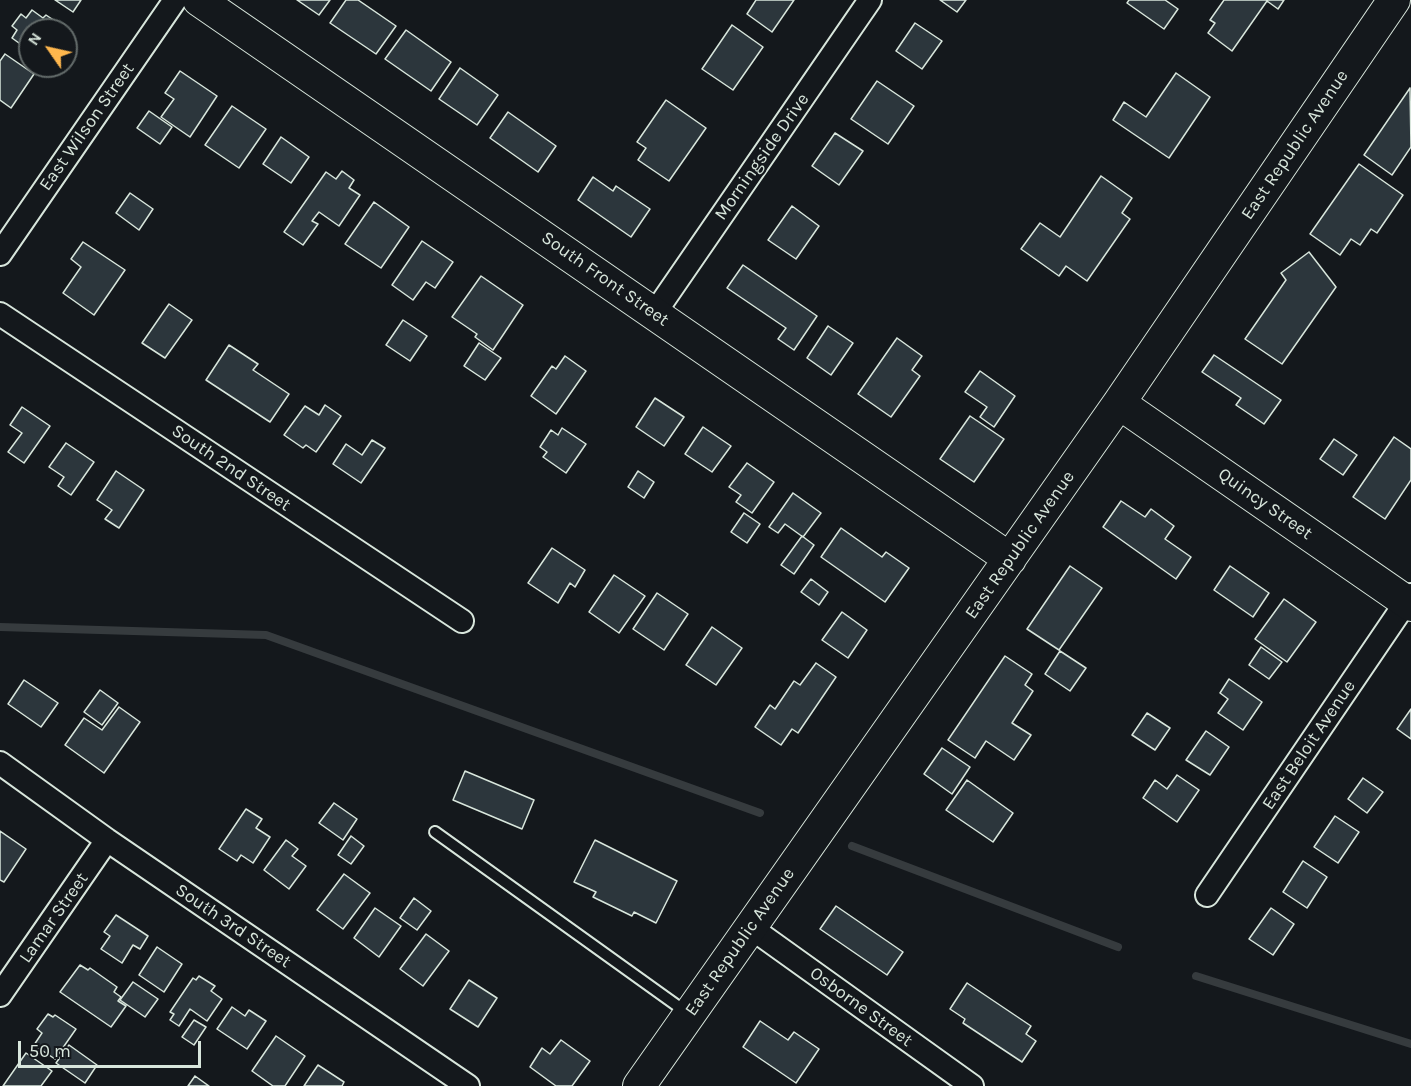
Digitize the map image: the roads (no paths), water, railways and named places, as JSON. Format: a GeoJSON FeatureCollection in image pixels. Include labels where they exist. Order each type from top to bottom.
{"type":"FeatureCollection","features":[{"type":"Feature","properties":{"kind":"street","name":"East Wilson Street"},"geometry":{"type":"LineString","coordinates":[[0,254],[175,0]]}},
{"type":"Feature","properties":{"kind":"street","name":"South Front Street"},"geometry":{"type":"LineString","coordinates":[[199,0],[1010,560]]}},
{"type":"Feature","properties":{"kind":"street","name":"Morningside Drive"},"geometry":{"type":"LineString","coordinates":[[654,314],[870,0]]}},
{"type":"Feature","properties":{"kind":"street","name":"East Republic Avenue"},"geometry":{"type":"LineString","coordinates":[[639,1086],[1010,560],[1394,0]]}},
{"type":"Feature","properties":{"kind":"street","name":"South 2nd Street"},"geometry":{"type":"LineString","coordinates":[[0,314],[462,621]]}},
{"type":"Feature","properties":{"kind":"street","name":"Quincy Street"},"geometry":{"type":"LineString","coordinates":[[1119,403],[1409,601]]}},
{"type":"Feature","properties":{"kind":"street","name":"East Beloit Avenue"},"geometry":{"type":"LineString","coordinates":[[1207,895],[1409,601]]}},
{"type":"Feature","properties":{"kind":"street","name":"South 3rd Street"},"geometry":{"type":"LineString","coordinates":[[0,763],[107,840],[468,1086]]}},
{"type":"Feature","properties":{"kind":"street","name":"Lamar Street"},"geometry":{"type":"LineString","coordinates":[[0,995],[107,840]]}},
{"type":"Feature","properties":{"kind":"street","name":"Osborne Street"},"geometry":{"type":"LineString","coordinates":[[750,927],[972,1086]]}},
{"type":"Feature","properties":{"kind":"lane"},"geometry":{"type":"LineString","coordinates":[[435,832],[689,1014]]}},
{"type":"Feature","properties":{"kind":"waterway"},"geometry":{"type":"LineString","coordinates":[[0,627],[266,635],[760,813]]}},
{"type":"Feature","properties":{"kind":"waterway"},"geometry":{"type":"LineString","coordinates":[[852,846],[1118,947]]}},
{"type":"Feature","properties":{"kind":"waterway"},"geometry":{"type":"LineString","coordinates":[[1196,976],[1411,1044]]}}]}
